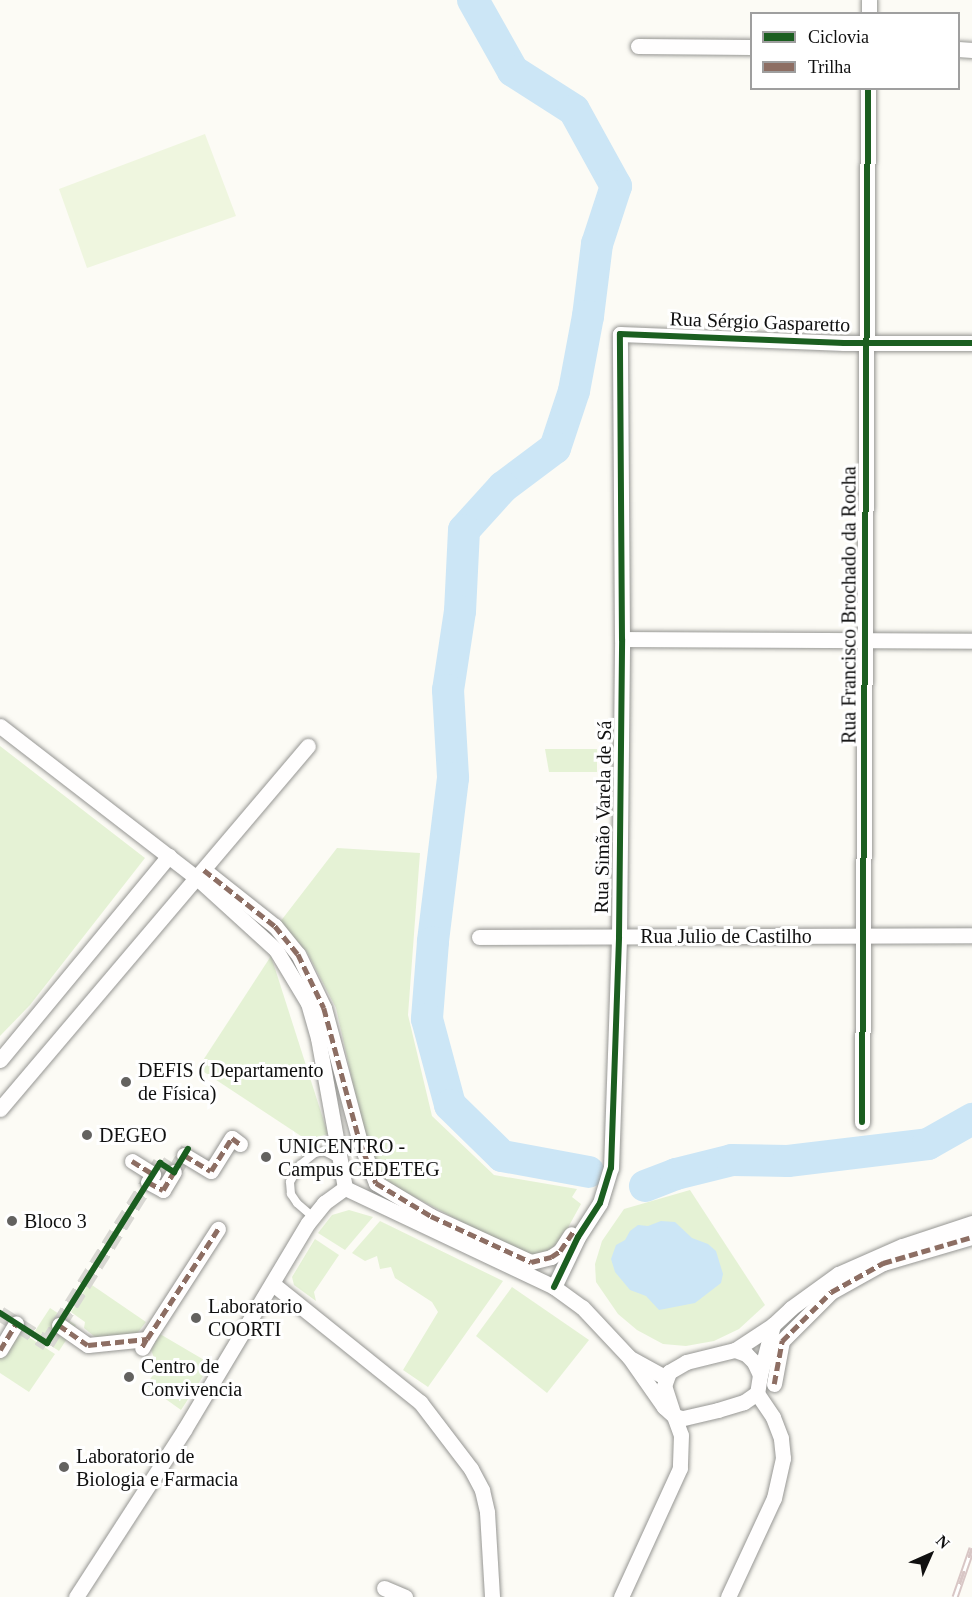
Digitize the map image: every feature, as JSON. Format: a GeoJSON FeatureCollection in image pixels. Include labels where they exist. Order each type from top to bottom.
{"type":"FeatureCollection","features":[{"type":"Feature","properties":{"kind":"street"},"geometry":{"type":"LineString","coordinates":[[638,46],[750,47]]}},
{"type":"Feature","properties":{"kind":"street","name":"Rua Francisco Brochado da Rocha"},"geometry":{"type":"LineString","coordinates":[[862,1122],[868,90]]}},
{"type":"Feature","properties":{"kind":"street","name":"Rua Sérgio Gasparetto"},"geometry":{"type":"LineString","coordinates":[[620,334],[972,343]]}},
{"type":"Feature","properties":{"kind":"street","name":"Rua Simão Varela de Sá"},"geometry":{"type":"LineString","coordinates":[[554,1287],[578,1237],[600,1203],[611,1168],[619,937],[622,639],[620,334]]}},
{"type":"Feature","properties":{"kind":"street"},"geometry":{"type":"LineString","coordinates":[[622,639],[972,640]]}},
{"type":"Feature","properties":{"kind":"street"},"geometry":{"type":"LineString","coordinates":[[0,726],[169,856],[201,874],[275,926],[298,954],[324,1008],[360,1142],[376,1183],[431,1216],[531,1262],[551,1257],[560,1251],[590,1204],[597,1187]]}},
{"type":"Feature","properties":{"kind":"street"},"geometry":{"type":"LineString","coordinates":[[0,1109],[308,746]]}},
{"type":"Feature","properties":{"kind":"street"},"geometry":{"type":"LineString","coordinates":[[0,1060],[169,856]]}},
{"type":"Feature","properties":{"kind":"street"},"geometry":{"type":"LineString","coordinates":[[201,874],[276,950],[308,1003],[318,1038],[345,1188]]}},
{"type":"Feature","properties":{"kind":"street","name":"Rua Julio de Castilho"},"geometry":{"type":"LineString","coordinates":[[479,938],[972,934]]}},
{"type":"Feature","properties":{"kind":"street"},"geometry":{"type":"LineString","coordinates":[[184,1155],[211,1171],[232,1138],[240,1144]]}},
{"type":"Feature","properties":{"kind":"street"},"geometry":{"type":"LineString","coordinates":[[132,1161],[163,1190],[174,1172]]}},
{"type":"Feature","properties":{"kind":"street"},"geometry":{"type":"LineString","coordinates":[[345,1188],[554,1287],[582,1307],[629,1357],[674,1416],[682,1418],[718,1410],[744,1402],[757,1393]]}},
{"type":"Feature","properties":{"kind":"street"},"geometry":{"type":"LineString","coordinates":[[76,1597],[184,1430],[313,1217],[324,1203],[345,1188]]}},
{"type":"Feature","properties":{"kind":"street"},"geometry":{"type":"LineString","coordinates":[[621,1597],[680,1468],[681,1435],[666,1398],[665,1377],[674,1368],[686,1362],[735,1350],[773,1325],[791,1308],[838,1274],[902,1246],[972,1223]]}},
{"type":"Feature","properties":{"kind":"street"},"geometry":{"type":"LineString","coordinates":[[59,1325],[88,1345],[145,1343],[218,1229]]}},
{"type":"Feature","properties":{"kind":"street"},"geometry":{"type":"LineString","coordinates":[[774,1384],[782,1341],[831,1292],[883,1263],[972,1237]]}},
{"type":"Feature","properties":{"kind":"street"},"geometry":{"type":"LineString","coordinates":[[273,1284],[420,1402],[471,1469],[482,1490],[487,1512],[492,1597]]}},
{"type":"Feature","properties":{"kind":"street"},"geometry":{"type":"LineString","coordinates":[[0,1350],[16,1323]]}},
{"type":"Feature","properties":{"kind":"street"},"geometry":{"type":"LineString","coordinates":[[728,1597],[774,1498],[783,1458],[781,1438],[773,1417],[757,1393],[773,1325]]}},
{"type":"Feature","properties":{"kind":"street"},"geometry":{"type":"LineString","coordinates":[[735,1350],[746,1354],[754,1362],[760,1375]]}},
{"type":"Feature","properties":{"kind":"street"},"geometry":{"type":"LineString","coordinates":[[629,1357],[665,1377]]}},
{"type":"Feature","properties":{"kind":"street"},"geometry":{"type":"LineString","coordinates":[[384,1588],[405,1597]]}},
{"type":"Feature","properties":{"kind":"lane"},"geometry":{"type":"LineString","coordinates":[[313,1217],[297,1203],[291,1194],[291,1182],[300,1165],[315,1153],[324,1151],[339,1159]]}},
{"type":"Feature","properties":{"kind":"green space"},"geometry":{"type":"Polygon","coordinates":[[[205,134],[236,216],[87,268],[59,189],[205,134]]]}},
{"type":"Feature","properties":{"kind":"green space"},"geometry":{"type":"Polygon","coordinates":[[[0,746],[145,858],[30,1005],[0,1036],[0,746]]]}},
{"type":"Feature","properties":{"kind":"green space"},"geometry":{"type":"Polygon","coordinates":[[[545,749],[597,749],[597,772],[549,772],[545,749]]]}},
{"type":"Feature","properties":{"kind":"green space"},"geometry":{"type":"Polygon","coordinates":[[[337,848],[420,853],[408,1015],[432,1116],[494,1175],[577,1189],[572,1197],[581,1204],[565,1233],[549,1253],[530,1256],[513,1249],[379,1178],[366,1142],[336,1008],[307,952],[280,922],[337,848]]]}},
{"type":"Feature","properties":{"kind":"green space"},"geometry":{"type":"Polygon","coordinates":[[[271,956],[328,1134],[307,1140],[198,1068],[271,956]]]}},
{"type":"Feature","properties":{"kind":"green space"},"geometry":{"type":"Polygon","coordinates":[[[690,1190],[765,1305],[739,1329],[714,1341],[686,1346],[663,1344],[637,1330],[618,1314],[596,1282],[595,1264],[602,1241],[624,1209],[690,1190]]]}},
{"type":"Feature","properties":{"kind":"green space"},"geometry":{"type":"Polygon","coordinates":[[[349,1210],[373,1217],[345,1250],[318,1233],[332,1215],[349,1210]]]}},
{"type":"Feature","properties":{"kind":"green space"},"geometry":{"type":"Polygon","coordinates":[[[380,1221],[503,1281],[428,1387],[403,1370],[438,1312],[432,1302],[395,1278],[391,1267],[380,1269],[377,1256],[365,1261],[352,1253],[380,1221]]]}},
{"type":"Feature","properties":{"kind":"green space"},"geometry":{"type":"Polygon","coordinates":[[[315,1239],[339,1255],[314,1292],[316,1301],[294,1285],[292,1277],[315,1239]]]}},
{"type":"Feature","properties":{"kind":"green space"},"geometry":{"type":"Polygon","coordinates":[[[89,1283],[146,1322],[135,1336],[100,1341],[84,1328],[85,1322],[71,1312],[89,1283]]]}},
{"type":"Feature","properties":{"kind":"green space"},"geometry":{"type":"Polygon","coordinates":[[[512,1287],[589,1340],[547,1393],[476,1336],[512,1287]]]}},
{"type":"Feature","properties":{"kind":"green space"},"geometry":{"type":"Polygon","coordinates":[[[50,1308],[76,1325],[59,1351],[33,1334],[50,1308]]]}},
{"type":"Feature","properties":{"kind":"green space"},"geometry":{"type":"Polygon","coordinates":[[[18,1330],[55,1354],[29,1392],[0,1373],[0,1358],[18,1330]]]}},
{"type":"Feature","properties":{"kind":"green space"},"geometry":{"type":"Polygon","coordinates":[[[160,1334],[211,1364],[181,1410],[146,1385],[158,1368],[151,1350],[160,1334]]]}},
{"type":"Feature","properties":{"kind":"water"},"geometry":{"type":"Polygon","coordinates":[[[661,1221],[675,1222],[692,1238],[708,1244],[716,1251],[723,1274],[721,1283],[695,1303],[659,1310],[646,1296],[630,1290],[615,1272],[611,1259],[616,1245],[625,1240],[630,1231],[638,1225],[648,1226],[661,1221]]]}},
{"type":"Feature","properties":{"kind":"waterway"},"geometry":{"type":"LineString","coordinates":[[473,0],[513,71],[574,110],[616,186],[597,244],[588,316],[574,391],[555,448],[503,487],[464,530],[460,611],[448,690],[453,778],[433,942],[427,1019],[450,1105],[502,1156],[589,1172]]}},
{"type":"Feature","properties":{"kind":"waterway"},"geometry":{"type":"LineString","coordinates":[[645,1186],[676,1174],[732,1160],[788,1161],[928,1144],[972,1119]]}},
{"type":"Feature","properties":{"kind":"tunnel"},"geometry":{"type":"LineString","coordinates":[[0,1313],[47,1343],[160,1163],[174,1172],[188,1149]]}},
{"type":"Feature","properties":{"kind":"railway"},"geometry":{"type":"LineString","coordinates":[[955,1597],[972,1548]]}},
{"type":"Feature","properties":{"kind":"marked path"},"geometry":{"type":"LineString","coordinates":[[204,870],[275,926],[298,954],[324,1008],[360,1142],[376,1183],[431,1216],[531,1262],[551,1257],[560,1251],[573,1232]]}},
{"type":"Feature","properties":{"kind":"marked path"},"geometry":{"type":"LineString","coordinates":[[184,1155],[211,1171],[232,1138],[240,1144]]}},
{"type":"Feature","properties":{"kind":"marked path"},"geometry":{"type":"LineString","coordinates":[[132,1161],[153,1174]]}},
{"type":"Feature","properties":{"kind":"marked path"},"geometry":{"type":"LineString","coordinates":[[148,1182],[163,1190],[174,1172]]}},
{"type":"Feature","properties":{"kind":"marked path"},"geometry":{"type":"LineString","coordinates":[[147,1339],[218,1229]]}},
{"type":"Feature","properties":{"kind":"marked path"},"geometry":{"type":"LineString","coordinates":[[774,1384],[782,1341],[831,1292],[883,1263],[972,1237]]}},
{"type":"Feature","properties":{"kind":"marked path"},"geometry":{"type":"LineString","coordinates":[[0,1350],[16,1323]]}},
{"type":"Feature","properties":{"kind":"marked path"},"geometry":{"type":"LineString","coordinates":[[59,1325],[88,1345],[147,1339],[142,1348]]}},
{"type":"Feature","properties":{"kind":"cycle path"},"geometry":{"type":"LineString","coordinates":[[862,1122],[868,90]]}},
{"type":"Feature","properties":{"kind":"cycle path"},"geometry":{"type":"LineString","coordinates":[[554,1287],[578,1237],[600,1203],[611,1168],[619,937],[622,639],[620,334],[844,343],[972,343]]}},
{"type":"Feature","properties":{"kind":"cycle path"},"geometry":{"type":"LineString","coordinates":[[0,1313],[47,1343],[160,1163],[174,1172],[188,1149]]}},
{"type":"Feature","properties":{"kind":"place","name":"DEFIS ( Departamento de Física)"},"geometry":{"type":"Point","coordinates":[126,1082]}},
{"type":"Feature","properties":{"kind":"place","name":"DEGEO"},"geometry":{"type":"Point","coordinates":[87,1135]}},
{"type":"Feature","properties":{"kind":"place","name":"UNICENTRO - Campus CEDETEG"},"geometry":{"type":"Point","coordinates":[266,1157]}},
{"type":"Feature","properties":{"kind":"place","name":"Bloco 3"},"geometry":{"type":"Point","coordinates":[12,1221]}},
{"type":"Feature","properties":{"kind":"place","name":"Laboratorio COORTI"},"geometry":{"type":"Point","coordinates":[196,1318]}},
{"type":"Feature","properties":{"kind":"place","name":"Centro de Convivencia"},"geometry":{"type":"Point","coordinates":[129,1377]}},
{"type":"Feature","properties":{"kind":"place","name":"Laboratorio de Biologia e Farmacia"},"geometry":{"type":"Point","coordinates":[64,1467]}}]}
